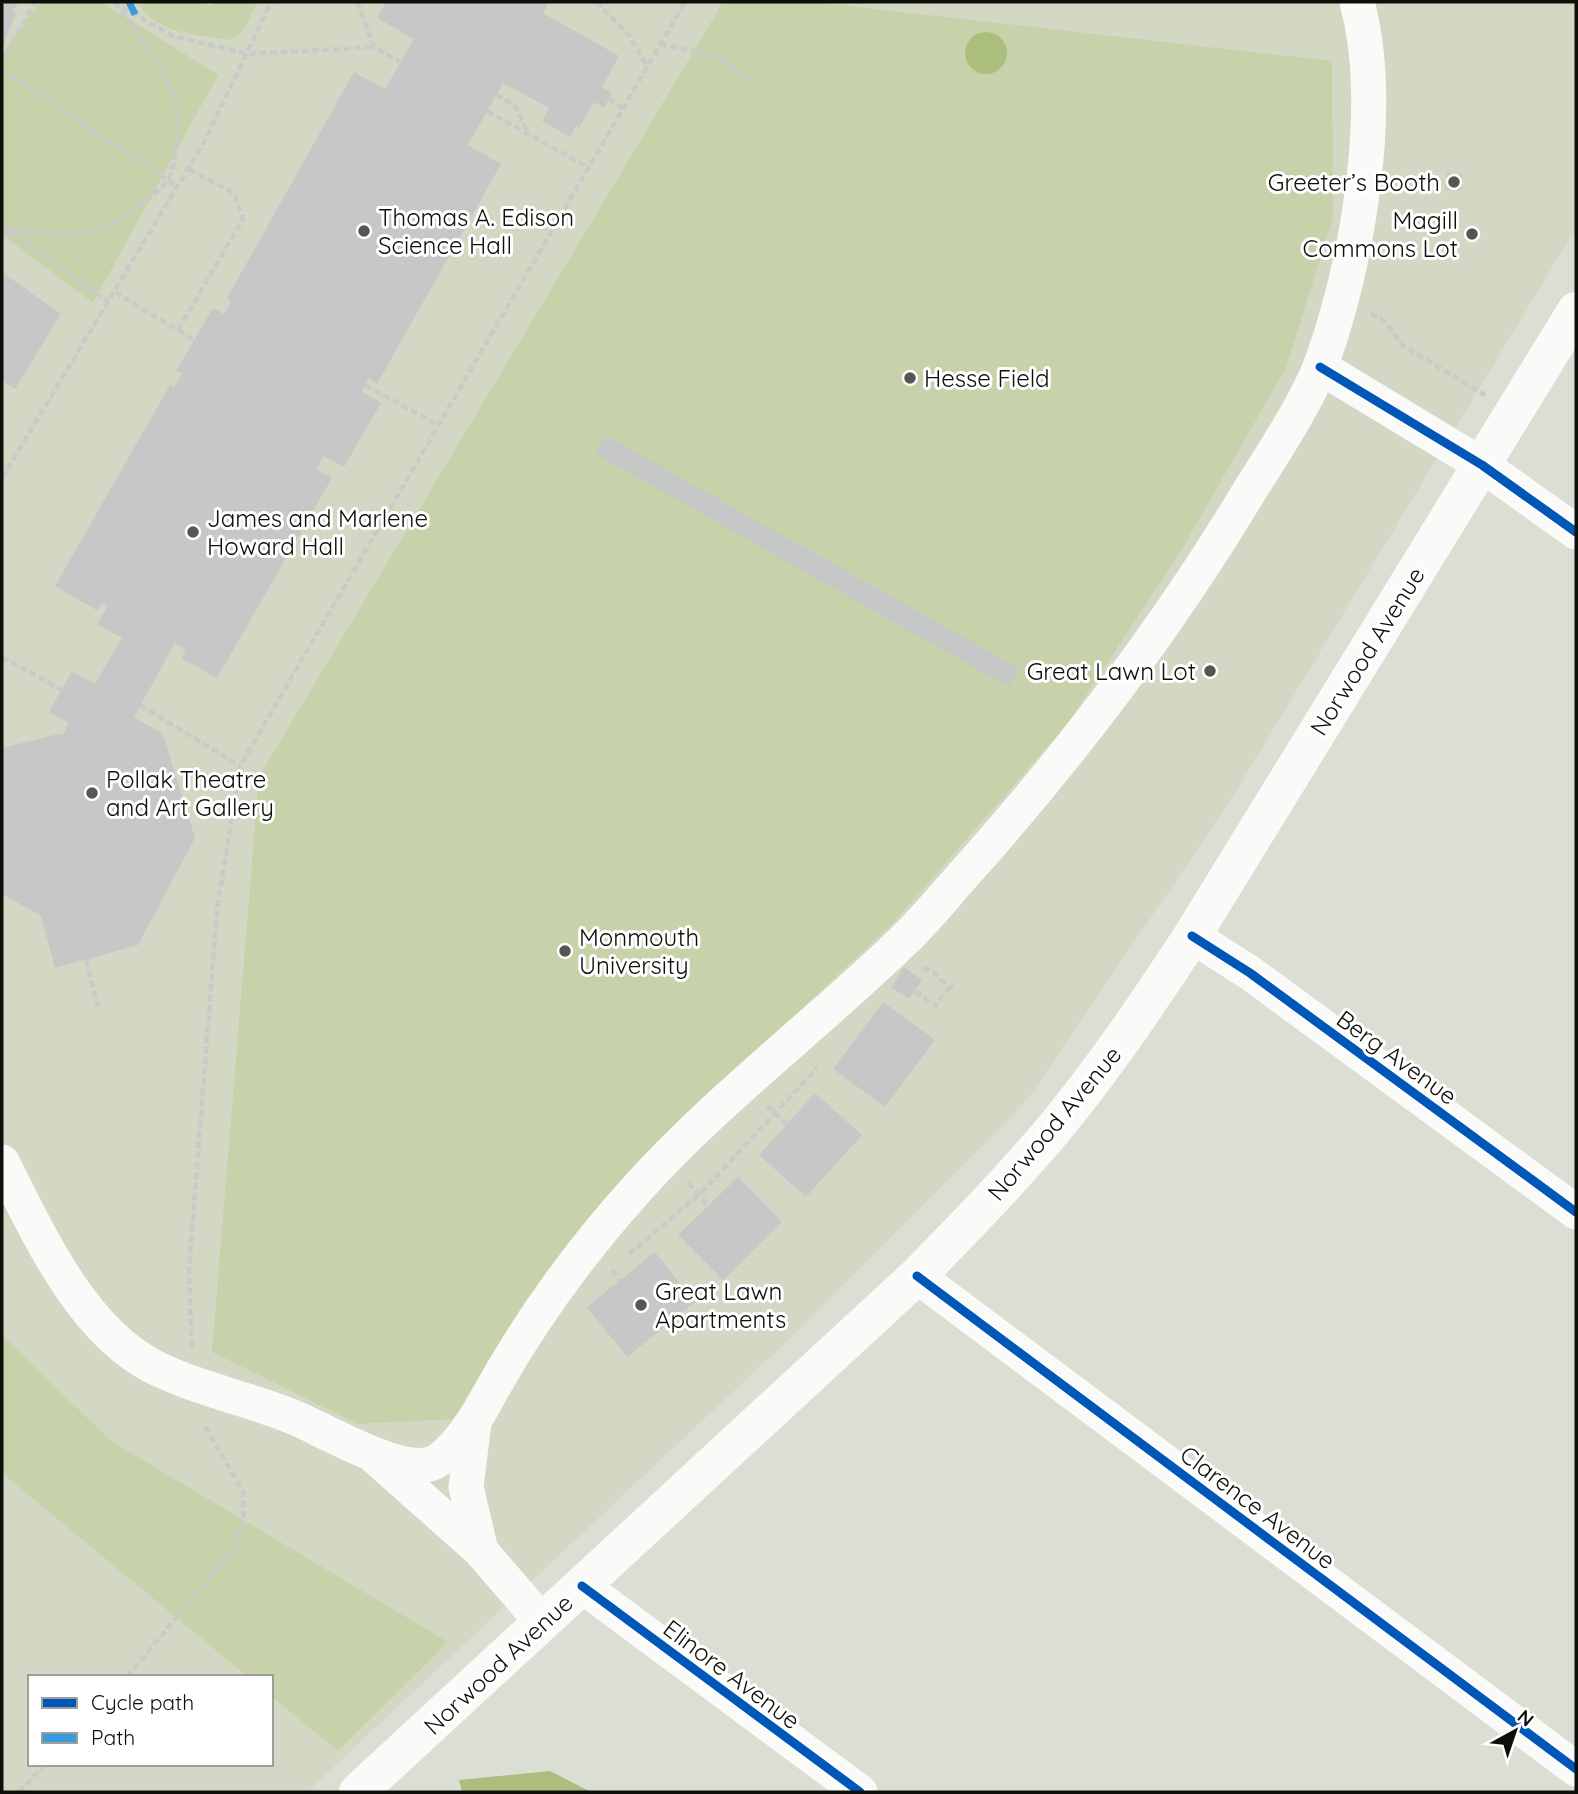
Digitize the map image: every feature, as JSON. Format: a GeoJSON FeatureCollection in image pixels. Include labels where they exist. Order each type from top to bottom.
{"type":"FeatureCollection","features":[{"type":"Feature","properties":{"kind":"main road","name":"Norwood Avenue"},"geometry":{"type":"LineString","coordinates":[[358,1792],[917,1276],[997,1194],[1053,1130],[1135,1024],[1192,936],[1576,311]]}},
{"type":"Feature","properties":{"kind":"street"},"geometry":{"type":"LineString","coordinates":[[2,1162],[73,1289],[106,1333],[126,1351],[191,1382],[300,1420],[371,1454],[424,1466],[438,1461],[474,1422],[508,1359],[573,1262],[635,1190],[704,1117],[905,940],[1029,801],[1156,634],[1221,539],[1320,367],[1338,309],[1364,186],[1368,89],[1364,29],[1357,2]]}},
{"type":"Feature","properties":{"kind":"street"},"geometry":{"type":"LineString","coordinates":[[1320,367],[1482,465],[1576,532]]}},
{"type":"Feature","properties":{"kind":"street","name":"Berg Avenue"},"geometry":{"type":"LineString","coordinates":[[1192,936],[1250,973],[1576,1212]]}},
{"type":"Feature","properties":{"kind":"street","name":"Clarence Avenue"},"geometry":{"type":"LineString","coordinates":[[917,1276],[1576,1769]]}},
{"type":"Feature","properties":{"kind":"street"},"geometry":{"type":"LineString","coordinates":[[474,1422],[467,1487],[481,1551]]}},
{"type":"Feature","properties":{"kind":"street"},"geometry":{"type":"LineString","coordinates":[[371,1454],[481,1551],[542,1622]]}},
{"type":"Feature","properties":{"kind":"street","name":"Elinore Avenue"},"geometry":{"type":"LineString","coordinates":[[582,1586],[860,1792]]}},
{"type":"Feature","properties":{"kind":"path"},"geometry":{"type":"LineString","coordinates":[[2,61],[35,2]]}},
{"type":"Feature","properties":{"kind":"path"},"geometry":{"type":"LineString","coordinates":[[2,478],[178,187],[248,54],[271,2]]}},
{"type":"Feature","properties":{"kind":"path"},"geometry":{"type":"LineString","coordinates":[[357,2],[374,47]]}},
{"type":"Feature","properties":{"kind":"path"},"geometry":{"type":"LineString","coordinates":[[596,2],[629,35],[647,66]]}},
{"type":"Feature","properties":{"kind":"path"},"geometry":{"type":"LineString","coordinates":[[129,1675],[230,1553],[244,1523],[243,1492],[195,1408],[191,1382],[189,1269],[216,923],[240,765],[685,2]]}},
{"type":"Feature","properties":{"kind":"path"},"geometry":{"type":"LineString","coordinates":[[115,3],[173,36],[248,54],[374,47],[401,62]]}},
{"type":"Feature","properties":{"kind":"path"},"geometry":{"type":"LineString","coordinates":[[8,229],[53,233],[95,232],[134,210],[168,180],[177,145],[176,105],[159,65],[115,3]]}},
{"type":"Feature","properties":{"kind":"path"},"geometry":{"type":"LineString","coordinates":[[660,44],[715,56],[753,82]]}},
{"type":"Feature","properties":{"kind":"path"},"geometry":{"type":"LineString","coordinates":[[2,70],[178,187]]}},
{"type":"Feature","properties":{"kind":"path"},"geometry":{"type":"LineString","coordinates":[[496,94],[515,106],[528,134]]}},
{"type":"Feature","properties":{"kind":"path"},"geometry":{"type":"LineString","coordinates":[[608,99],[624,108]]}},
{"type":"Feature","properties":{"kind":"path"},"geometry":{"type":"LineString","coordinates":[[487,111],[589,168]]}},
{"type":"Feature","properties":{"kind":"path"},"geometry":{"type":"LineString","coordinates":[[178,330],[243,219],[233,193],[188,169]]}},
{"type":"Feature","properties":{"kind":"path"},"geometry":{"type":"LineString","coordinates":[[2,225],[109,302]]}},
{"type":"Feature","properties":{"kind":"path"},"geometry":{"type":"LineString","coordinates":[[2,238],[8,229]]}},
{"type":"Feature","properties":{"kind":"path"},"geometry":{"type":"LineString","coordinates":[[115,292],[194,340]]}},
{"type":"Feature","properties":{"kind":"path"},"geometry":{"type":"LineString","coordinates":[[1370,313],[1385,322],[1402,345],[1487,396]]}},
{"type":"Feature","properties":{"kind":"path"},"geometry":{"type":"LineString","coordinates":[[365,385],[438,425]]}},
{"type":"Feature","properties":{"kind":"path"},"geometry":{"type":"LineString","coordinates":[[2,657],[62,690]]}},
{"type":"Feature","properties":{"kind":"path"},"geometry":{"type":"LineString","coordinates":[[140,705],[240,765]]}},
{"type":"Feature","properties":{"kind":"path"},"geometry":{"type":"LineString","coordinates":[[86,960],[98,1007]]}},
{"type":"Feature","properties":{"kind":"path"},"geometry":{"type":"LineString","coordinates":[[907,985],[935,1006],[949,988]]}},
{"type":"Feature","properties":{"kind":"path"},"geometry":{"type":"LineString","coordinates":[[601,1278],[699,1194],[823,1061]]}},
{"type":"Feature","properties":{"kind":"path"},"geometry":{"type":"LineString","coordinates":[[611,1269],[620,1281]]}},
{"type":"Feature","properties":{"kind":"path"},"geometry":{"type":"LineString","coordinates":[[19,1792],[43,1766]]}},
{"type":"Feature","properties":{"kind":"shaded area","name":"Monmouth University"},"geometry":{"type":"Polygon","coordinates":[[[2,2],[1576,2],[1576,228],[1230,801],[1027,1100],[805,1324],[307,1792],[2,1792],[2,2]]]}},
{"type":"Feature","properties":{"kind":"shaded area"},"geometry":{"type":"Polygon","coordinates":[[[40,2],[102,2],[218,75],[93,303],[2,235],[2,54],[40,2]]]}},
{"type":"Feature","properties":{"kind":"shaded area"},"geometry":{"type":"Polygon","coordinates":[[[138,2],[202,2],[209,6],[213,2],[258,2],[241,34],[229,40],[190,34],[165,26],[145,12],[138,2]]]}},
{"type":"Feature","properties":{"kind":"shaded area"},"geometry":{"type":"Polygon","coordinates":[[[723,2],[814,2],[1332,61],[1333,218],[1286,368],[1182,549],[1068,723],[894,922],[632,1168],[524,1303],[453,1419],[357,1424],[212,1352],[259,777],[723,2]]]}},
{"type":"Feature","properties":{"kind":"shaded area"},"geometry":{"type":"Polygon","coordinates":[[[986,32],[1001,38],[1007,53],[1001,68],[986,74],[971,68],[965,53],[971,38],[986,32]]]}},
{"type":"Feature","properties":{"kind":"shaded area"},"geometry":{"type":"Polygon","coordinates":[[[2,1335],[111,1441],[448,1642],[338,1751],[273,1698],[273,1675],[246,1675],[2,1473],[2,1335]]]}},
{"type":"Feature","properties":{"kind":"shaded area"},"geometry":{"type":"Polygon","coordinates":[[[550,1771],[591,1792],[462,1792],[459,1780],[550,1771]]]}},
{"type":"Feature","properties":{"kind":"building"},"geometry":{"type":"Polygon","coordinates":[[[2,2],[19,2],[13,11],[16,13],[2,48],[2,2]]]}},
{"type":"Feature","properties":{"kind":"building"},"geometry":{"type":"Polygon","coordinates":[[[386,2],[549,2],[543,13],[619,56],[602,87],[612,93],[604,108],[594,102],[579,128],[576,126],[570,137],[542,121],[549,108],[503,83],[468,145],[501,164],[377,384],[369,378],[365,385],[362,392],[381,403],[344,467],[324,456],[316,469],[332,478],[217,678],[181,658],[186,650],[175,643],[134,717],[163,734],[195,838],[138,945],[55,968],[41,916],[2,894],[2,748],[58,734],[62,736],[69,723],[49,712],[72,671],[95,684],[122,638],[97,624],[108,606],[102,603],[98,611],[55,586],[170,385],[174,387],[182,374],[176,371],[213,308],[224,314],[231,302],[227,298],[354,72],[385,89],[414,39],[377,18],[386,2]]]}},
{"type":"Feature","properties":{"kind":"building","name":"Greeter’s Booth"},"geometry":{"type":"Polygon","coordinates":[[[1447,173],[1463,175],[1461,191],[1445,189],[1447,173]]]}},
{"type":"Feature","properties":{"kind":"building"},"geometry":{"type":"Polygon","coordinates":[[[2,272],[61,314],[15,389],[2,380],[2,272]]]}},
{"type":"Feature","properties":{"kind":"building"},"geometry":{"type":"Polygon","coordinates":[[[605,435],[1020,669],[1009,687],[594,453],[605,435]]]}},
{"type":"Feature","properties":{"kind":"building"},"geometry":{"type":"Polygon","coordinates":[[[904,967],[922,980],[909,999],[891,987],[904,967]]]}},
{"type":"Feature","properties":{"kind":"building"},"geometry":{"type":"Polygon","coordinates":[[[883,1002],[935,1040],[885,1107],[833,1069],[883,1002]]]}},
{"type":"Feature","properties":{"kind":"building"},"geometry":{"type":"Polygon","coordinates":[[[815,1093],[862,1135],[806,1197],[759,1155],[815,1093]]]}},
{"type":"Feature","properties":{"kind":"building","name":"Great Lawn Apartments"},"geometry":{"type":"Polygon","coordinates":[[[738,1177],[782,1222],[723,1280],[678,1235],[738,1177]]]}},
{"type":"Feature","properties":{"kind":"building","name":"Great Lawn Apartments"},"geometry":{"type":"Polygon","coordinates":[[[655,1252],[695,1302],[627,1357],[587,1307],[655,1252]]]}},
{"type":"Feature","properties":{"kind":"marked path"},"geometry":{"type":"LineString","coordinates":[[129,2],[136,16]]}},
{"type":"Feature","properties":{"kind":"cycle path"},"geometry":{"type":"LineString","coordinates":[[1320,367],[1482,465],[1576,532]]}},
{"type":"Feature","properties":{"kind":"cycle path"},"geometry":{"type":"LineString","coordinates":[[1192,936],[1250,973],[1576,1212]]}},
{"type":"Feature","properties":{"kind":"cycle path"},"geometry":{"type":"LineString","coordinates":[[917,1276],[1576,1769]]}},
{"type":"Feature","properties":{"kind":"cycle path"},"geometry":{"type":"LineString","coordinates":[[582,1586],[860,1792]]}},
{"type":"Feature","properties":{"kind":"place","name":"Greeter’s Booth"},"geometry":{"type":"Point","coordinates":[1454,182]}},
{"type":"Feature","properties":{"kind":"place","name":"Thomas A. Edison Science Hall"},"geometry":{"type":"Point","coordinates":[364,231]}},
{"type":"Feature","properties":{"kind":"place","name":"Magill Commons Lot"},"geometry":{"type":"Point","coordinates":[1472,234]}},
{"type":"Feature","properties":{"kind":"place","name":"Hesse Field"},"geometry":{"type":"Point","coordinates":[910,378]}},
{"type":"Feature","properties":{"kind":"place","name":"James and Marlene Howard Hall"},"geometry":{"type":"Point","coordinates":[193,532]}},
{"type":"Feature","properties":{"kind":"place","name":"Great Lawn Lot"},"geometry":{"type":"Point","coordinates":[1210,671]}},
{"type":"Feature","properties":{"kind":"place","name":"Pollak Theatre and Art Gallery"},"geometry":{"type":"Point","coordinates":[92,793]}},
{"type":"Feature","properties":{"kind":"place","name":"Monmouth University"},"geometry":{"type":"Point","coordinates":[565,951]}},
{"type":"Feature","properties":{"kind":"place","name":"Great Lawn Apartments"},"geometry":{"type":"Point","coordinates":[641,1305]}}]}
